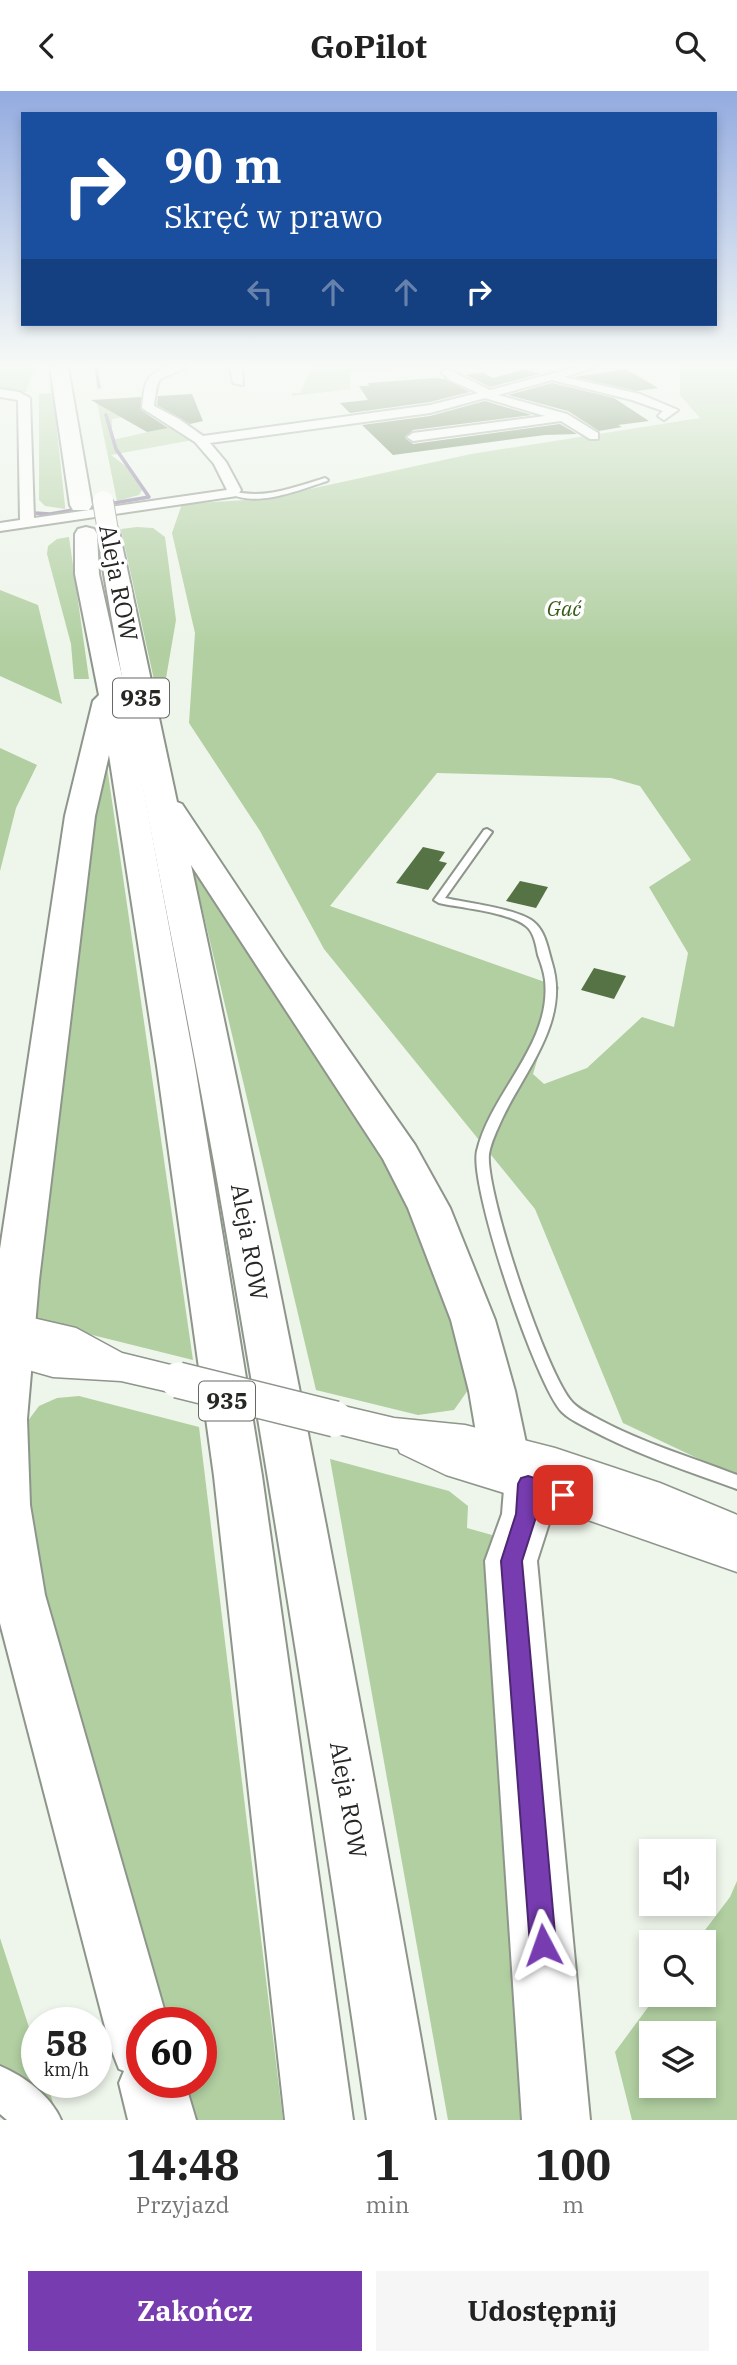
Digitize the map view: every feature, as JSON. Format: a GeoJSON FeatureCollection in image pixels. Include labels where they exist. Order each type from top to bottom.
{"type":"FeatureCollection","features":[{"type":"Feature","properties":{"kind":"main road","name":"Aleja ROW"},"geometry":{"type":"LineString","coordinates":[[85,462],[94,495],[97,533],[162,796],[228,1127],[376,1958],[401,2120]]}},
{"type":"Feature","properties":{"kind":"main road","name":"Aleja ROW"},"geometry":{"type":"LineString","coordinates":[[97,533],[87,574],[111,685],[176,1066],[238,1476],[319,2120]]}},
{"type":"Feature","properties":{"kind":"main road"},"geometry":{"type":"LineString","coordinates":[[111,685],[80,816],[6,1337],[3,1419],[5,1505],[19,1595],[131,2007]]}},
{"type":"Feature","properties":{"kind":"main road"},"geometry":{"type":"LineString","coordinates":[[162,796],[269,961],[401,1156],[429,1209],[473,1320],[527,1514],[511,1561],[555,2120]]}},
{"type":"Feature","properties":{"kind":"main road"},"geometry":{"type":"LineString","coordinates":[[156,2098],[162,2120]]}},
{"type":"Feature","properties":{"kind":"street"},"geometry":{"type":"LineString","coordinates":[[26,462],[27,523]]}},
{"type":"Feature","properties":{"kind":"street"},"geometry":{"type":"LineString","coordinates":[[0,527],[232,493],[234,489],[229,474],[219,462]]}},
{"type":"Feature","properties":{"kind":"street"},"geometry":{"type":"LineString","coordinates":[[6,1337],[53,1363],[121,1367],[394,1433],[459,1464],[516,1467],[555,1464],[646,1495],[721,1526],[737,1536]]}},
{"type":"Feature","properties":{"kind":"street"},"geometry":{"type":"LineString","coordinates":[[516,1467],[710,1548],[737,1554]]}},
{"type":"Feature","properties":{"kind":"street"},"geometry":{"type":"LineString","coordinates":[[0,2087],[40,2120]]}},
{"type":"Feature","properties":{"kind":"lane"},"geometry":{"type":"LineString","coordinates":[[232,493],[239,496],[261,495],[298,489],[325,480]]}},
{"type":"Feature","properties":{"kind":"lane"},"geometry":{"type":"LineString","coordinates":[[487,832],[439,900],[519,919],[532,925],[539,937],[551,982],[549,1005],[542,1028],[493,1127],[483,1156],[484,1182],[520,1304],[564,1405],[594,1425],[737,1482]]}},
{"type":"Feature","properties":{"kind":"green space"},"geometry":{"type":"Polygon","coordinates":[[[39,462],[60,462],[65,509],[45,506],[39,500],[39,462]]]}},
{"type":"Feature","properties":{"kind":"green space"},"geometry":{"type":"Polygon","coordinates":[[[109,462],[120,462],[128,468],[142,490],[139,495],[117,501],[109,462]]]}},
{"type":"Feature","properties":{"kind":"green space","name":"Gać"},"geometry":{"type":"Polygon","coordinates":[[[436,462],[737,462],[737,1477],[623,1423],[535,1209],[324,949],[260,831],[189,723],[195,633],[172,533],[182,504],[245,500],[296,492],[436,462]],[[437,773],[330,906],[559,987],[533,1074],[544,1084],[587,1068],[642,1017],[674,1027],[688,953],[649,887],[691,860],[640,786],[611,778],[437,773]]]}},
{"type":"Feature","properties":{"kind":"green space"},"geometry":{"type":"Polygon","coordinates":[[[153,528],[165,537],[176,620],[166,678],[154,680],[121,529],[153,528]]]}},
{"type":"Feature","properties":{"kind":"green space"},"geometry":{"type":"Polygon","coordinates":[[[69,537],[89,679],[74,679],[71,644],[47,554],[48,546],[57,539],[69,537]]]}},
{"type":"Feature","properties":{"kind":"green space"},"geometry":{"type":"Polygon","coordinates":[[[0,590],[38,605],[62,704],[0,676],[0,590]]]}},
{"type":"Feature","properties":{"kind":"green space"},"geometry":{"type":"Polygon","coordinates":[[[103,739],[193,1360],[32,1320],[103,739]]]}},
{"type":"Feature","properties":{"kind":"green space"},"geometry":{"type":"Polygon","coordinates":[[[0,748],[37,765],[16,808],[0,871],[0,748]]]}},
{"type":"Feature","properties":{"kind":"green space"},"geometry":{"type":"Polygon","coordinates":[[[190,857],[367,1127],[421,1225],[463,1359],[468,1390],[454,1410],[418,1415],[316,1390],[190,857]]]}},
{"type":"Feature","properties":{"kind":"green space"},"geometry":{"type":"Polygon","coordinates":[[[79,1396],[199,1427],[283,2120],[186,2120],[180,2098],[217,2098],[217,2007],[155,2007],[40,1592],[24,1461],[24,1426],[39,1406],[57,1398],[79,1396]]]}},
{"type":"Feature","properties":{"kind":"green space"},"geometry":{"type":"Polygon","coordinates":[[[330,1459],[449,1491],[468,1506],[467,1528],[492,1535],[533,2120],[448,2120],[330,1459]]]}},
{"type":"Feature","properties":{"kind":"green space"},"geometry":{"type":"Polygon","coordinates":[[[737,1881],[737,2120],[632,2120],[615,2052],[648,2007],[716,2007],[716,1930],[705,1930],[730,1897],[737,1881]]]}},
{"type":"Feature","properties":{"kind":"green space"},"geometry":{"type":"Polygon","coordinates":[[[0,1938],[22,2007],[21,2085],[0,2068],[0,1938]]]}},
{"type":"Feature","properties":{"kind":"green space"},"geometry":{"type":"Polygon","coordinates":[[[37,2098],[52,2098],[56,2113],[37,2098]]]}},
{"type":"Feature","properties":{"kind":"building"},"geometry":{"type":"Polygon","coordinates":[[[423,847],[445,852],[439,861],[447,863],[428,890],[396,883],[423,847]]]}},
{"type":"Feature","properties":{"kind":"building"},"geometry":{"type":"Polygon","coordinates":[[[520,881],[548,887],[536,908],[506,901],[520,881]]]}},
{"type":"Feature","properties":{"kind":"building"},"geometry":{"type":"Polygon","coordinates":[[[594,968],[626,976],[614,999],[581,990],[594,968]]]}},
{"type":"Feature","properties":{"kind":"waterway"},"geometry":{"type":"LineString","coordinates":[[35,513],[50,514],[149,497],[125,462]]}},
{"type":"Feature","properties":{"kind":"route"},"geometry":{"type":"LineString","coordinates":[[543,1945],[511,1561],[530,1501],[528,1484],[563,1495]]}}]}
